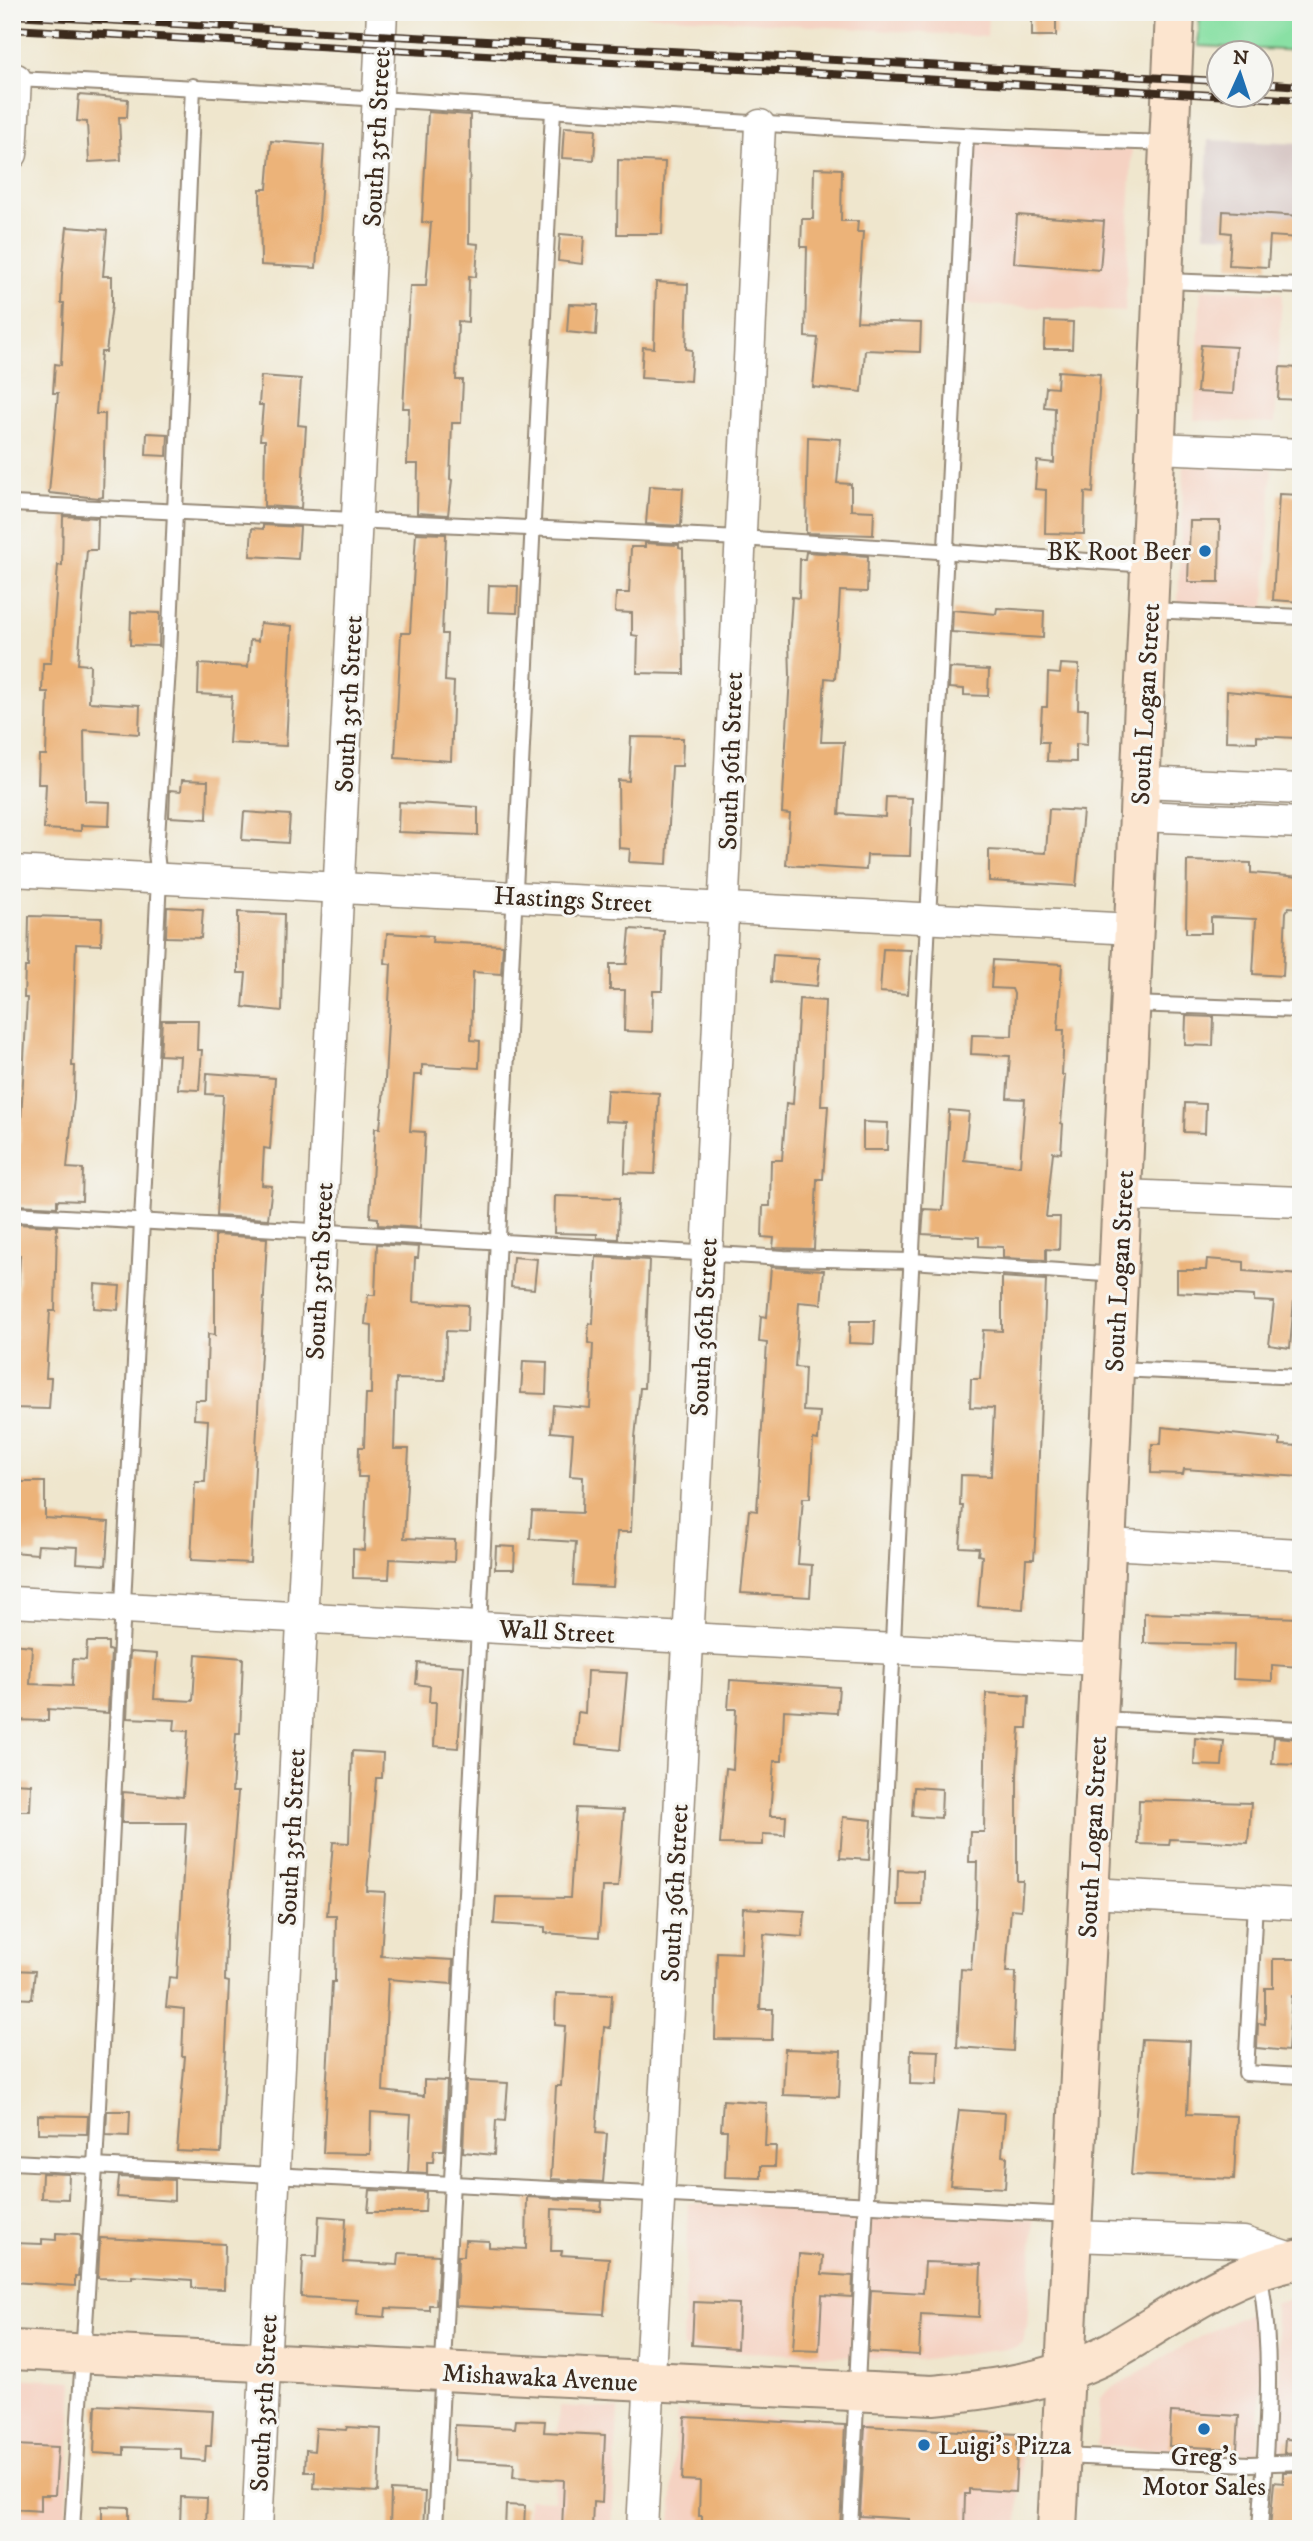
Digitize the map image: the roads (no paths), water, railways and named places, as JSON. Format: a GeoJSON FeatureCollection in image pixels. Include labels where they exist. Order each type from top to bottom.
{"type":"FeatureCollection","features":[{"type":"Feature","properties":{"kind":"street","name":"South 35th Street"},"geometry":{"type":"LineString","coordinates":[[257,2529],[382,12]]}},
{"type":"Feature","properties":{"kind":"street","name":"South Logan Street"},"geometry":{"type":"LineString","coordinates":[[1057,2529],[1101,1660],[1175,12]]}},
{"type":"Feature","properties":{"kind":"street"},"geometry":{"type":"LineString","coordinates":[[12,154],[14,79]]}},
{"type":"Feature","properties":{"kind":"street","name":"South 36th Street"},"geometry":{"type":"LineString","coordinates":[[642,2529],[724,906],[760,125]]}},
{"type":"Feature","properties":{"kind":"street"},"geometry":{"type":"LineString","coordinates":[[1156,448],[1301,454]]}},
{"type":"Feature","properties":{"kind":"street"},"geometry":{"type":"LineString","coordinates":[[1140,799],[1301,789]]}},
{"type":"Feature","properties":{"kind":"street"},"geometry":{"type":"LineString","coordinates":[[1140,799],[1301,823]]}},
{"type":"Feature","properties":{"kind":"street","name":"Hastings Street"},"geometry":{"type":"LineString","coordinates":[[12,871],[1135,929]]}},
{"type":"Feature","properties":{"kind":"street"},"geometry":{"type":"LineString","coordinates":[[1122,1195],[1301,1202]]}},
{"type":"Feature","properties":{"kind":"street"},"geometry":{"type":"LineString","coordinates":[[1106,1544],[1301,1554]]}},
{"type":"Feature","properties":{"kind":"street","name":"Wall Street"},"geometry":{"type":"LineString","coordinates":[[12,1602],[1101,1660]]}},
{"type":"Feature","properties":{"kind":"street"},"geometry":{"type":"LineString","coordinates":[[1090,1893],[1301,1904]]}},
{"type":"Feature","properties":{"kind":"street"},"geometry":{"type":"LineString","coordinates":[[1073,2225],[1244,2242],[1299,2259]]}},
{"type":"Feature","properties":{"kind":"street","name":"Mishawaka Avenue"},"geometry":{"type":"LineString","coordinates":[[12,2350],[933,2395],[1019,2384],[1065,2369],[1111,2351],[1217,2287],[1259,2269],[1299,2259]]}},
{"type":"Feature","properties":{"kind":"lane"},"geometry":{"type":"LineString","coordinates":[[14,79],[193,86],[760,125],[1169,143]]}},
{"type":"Feature","properties":{"kind":"lane"},"geometry":{"type":"LineString","coordinates":[[72,2529],[95,2167],[139,1223],[159,879],[156,852],[193,86]]}},
{"type":"Feature","properties":{"kind":"lane"},"geometry":{"type":"LineString","coordinates":[[435,2529],[553,110]]}},
{"type":"Feature","properties":{"kind":"lane"},"geometry":{"type":"LineString","coordinates":[[850,2529],[966,136]]}},
{"type":"Feature","properties":{"kind":"lane"},"geometry":{"type":"LineString","coordinates":[[1164,281],[1301,286]]}},
{"type":"Feature","properties":{"kind":"lane"},"geometry":{"type":"LineString","coordinates":[[12,504],[740,538],[1151,565]]}},
{"type":"Feature","properties":{"kind":"lane"},"geometry":{"type":"LineString","coordinates":[[1149,610],[1301,617]]}},
{"type":"Feature","properties":{"kind":"lane"},"geometry":{"type":"LineString","coordinates":[[1131,1004],[1301,1010]]}},
{"type":"Feature","properties":{"kind":"lane"},"geometry":{"type":"LineString","coordinates":[[12,1214],[706,1254],[911,1261],[1118,1275]]}},
{"type":"Feature","properties":{"kind":"lane"},"geometry":{"type":"LineString","coordinates":[[1114,1369],[1301,1377]]}},
{"type":"Feature","properties":{"kind":"lane"},"geometry":{"type":"LineString","coordinates":[[1098,1719],[1301,1729]]}},
{"type":"Feature","properties":{"kind":"lane"},"geometry":{"type":"LineString","coordinates":[[1255,1902],[1246,2073],[1301,2076]]}},
{"type":"Feature","properties":{"kind":"lane"},"geometry":{"type":"LineString","coordinates":[[12,2162],[660,2193],[865,2206],[1073,2225]]}},
{"type":"Feature","properties":{"kind":"lane"},"geometry":{"type":"LineString","coordinates":[[1259,2269],[1266,2306],[1269,2413],[1259,2529]]}},
{"type":"Feature","properties":{"kind":"lane"},"geometry":{"type":"LineString","coordinates":[[1060,2456],[1301,2462]]}},
{"type":"Feature","properties":{"kind":"railway"},"geometry":{"type":"LineString","coordinates":[[12,15],[1204,80]]}},
{"type":"Feature","properties":{"kind":"railway"},"geometry":{"type":"LineString","coordinates":[[12,29],[1301,100]]}},
{"type":"Feature","properties":{"kind":"railway"},"geometry":{"type":"LineString","coordinates":[[1274,84],[1301,86]]}},
{"type":"Feature","properties":{"kind":"place","name":"BK Root Beer"},"geometry":{"type":"Point","coordinates":[1205,551]}},
{"type":"Feature","properties":{"kind":"place","name":"Greg's Motor Sales"},"geometry":{"type":"Point","coordinates":[1204,2429]}},
{"type":"Feature","properties":{"kind":"place","name":"Luigi's Pizza"},"geometry":{"type":"Point","coordinates":[924,2445]}}]}
